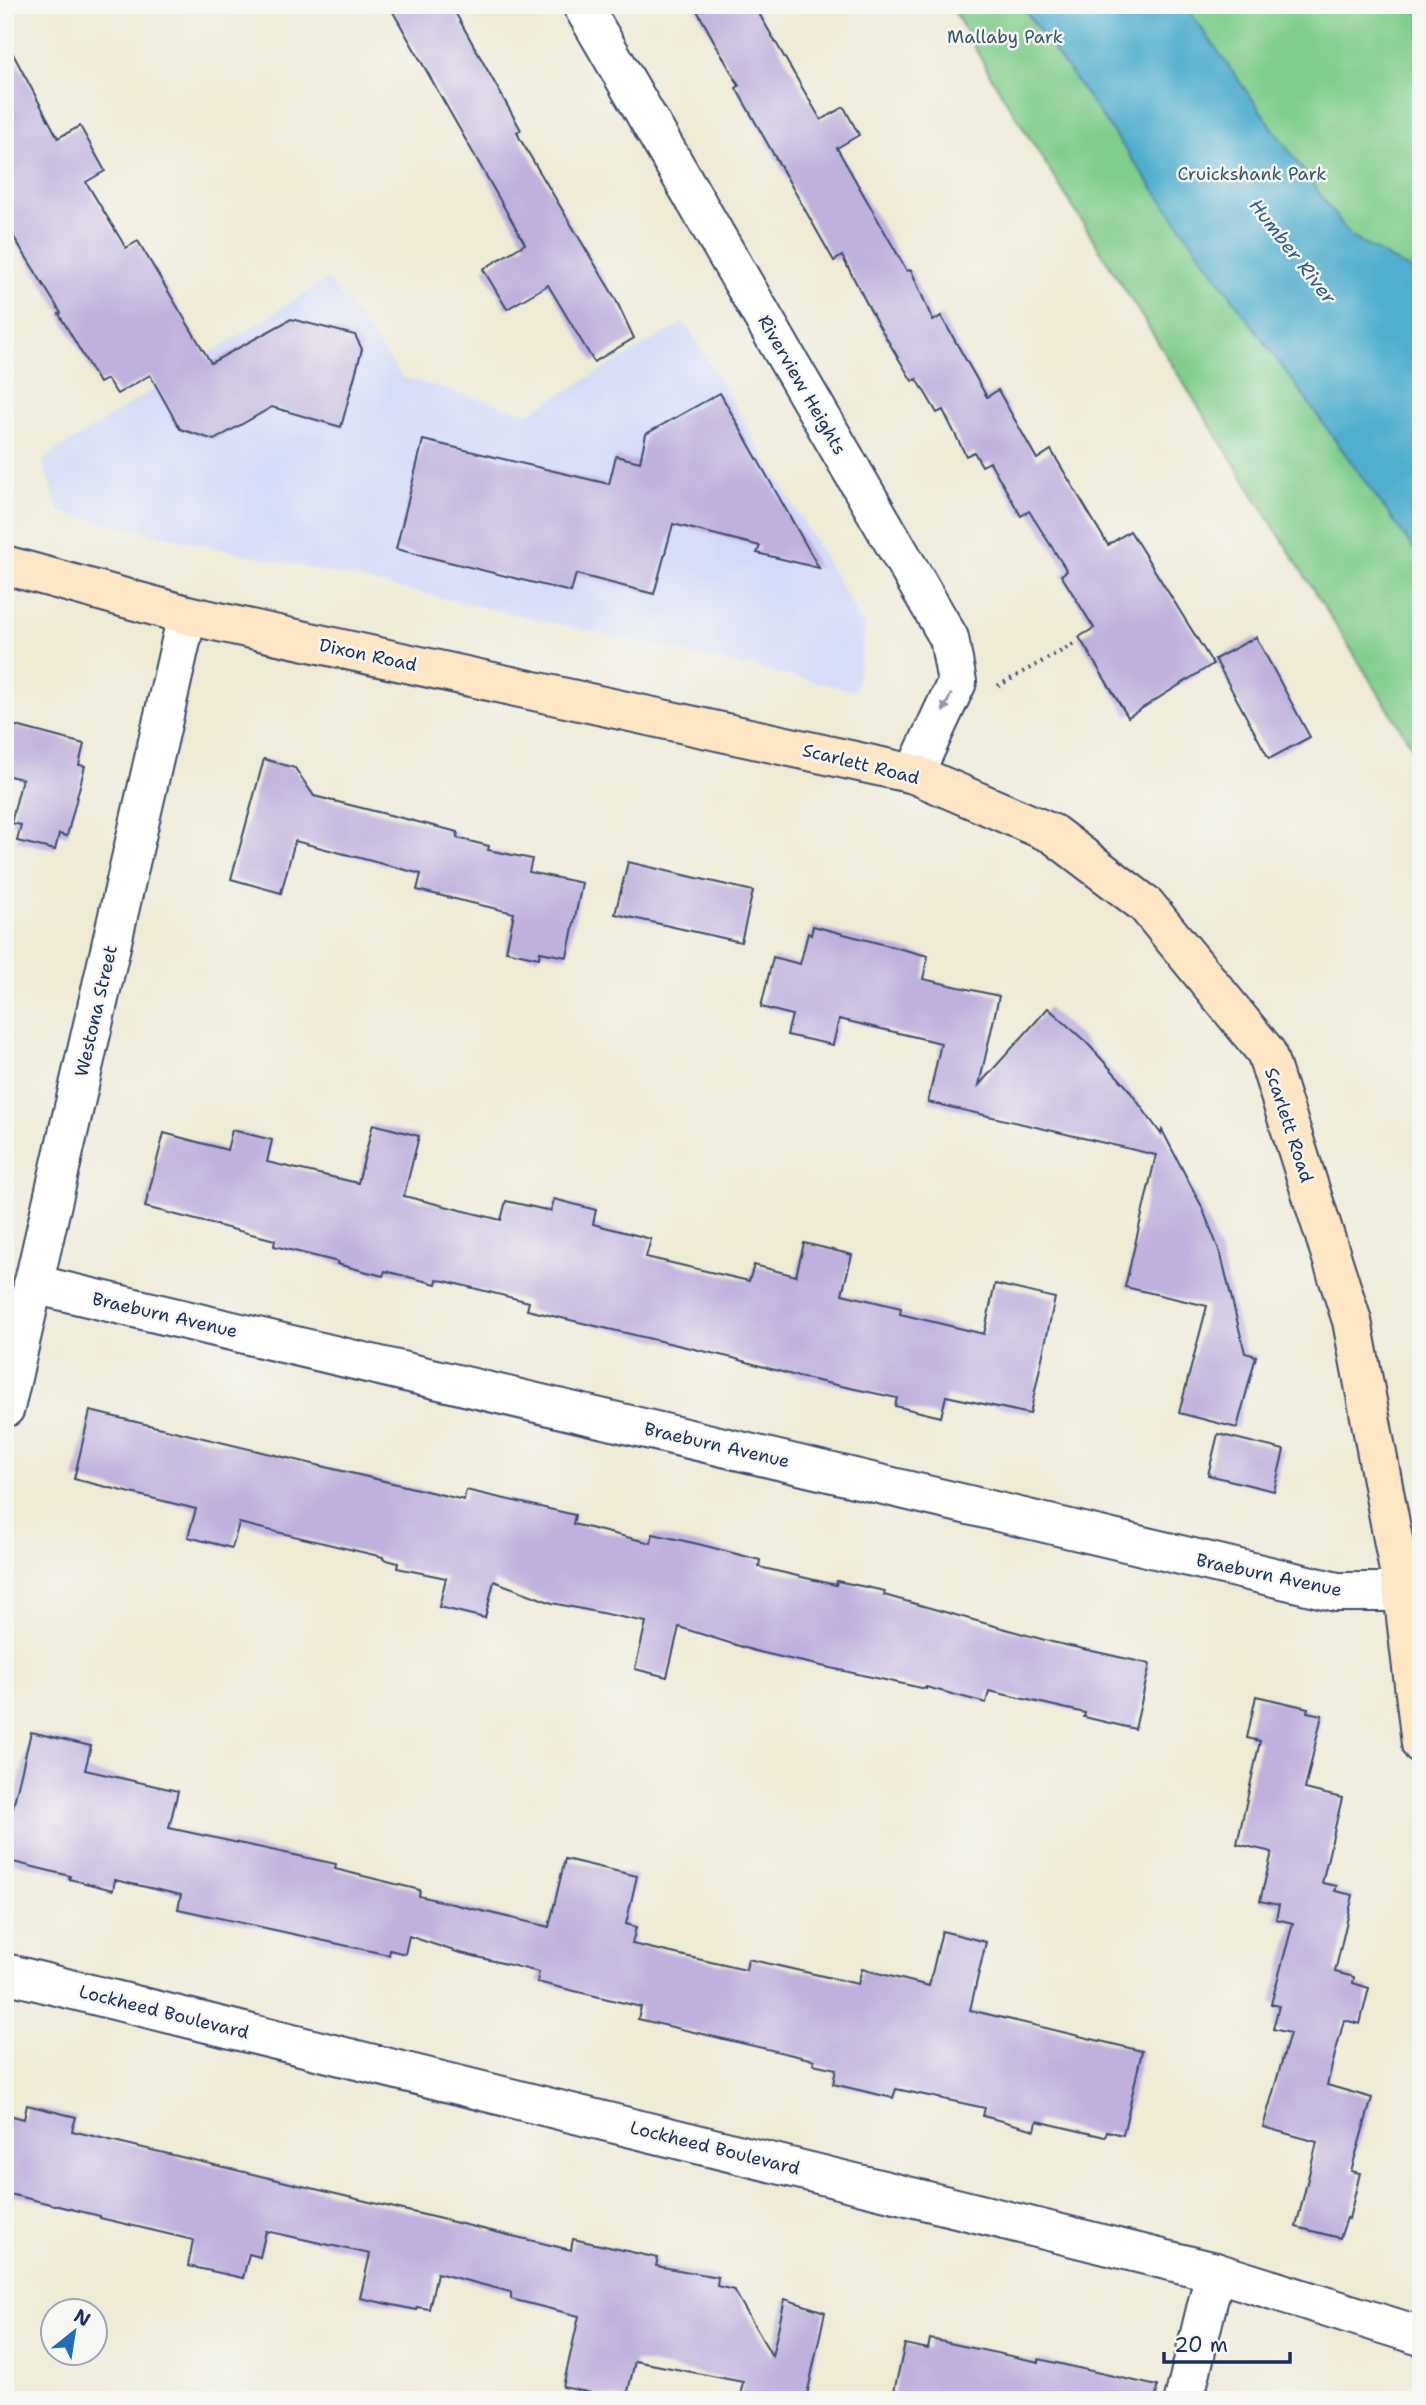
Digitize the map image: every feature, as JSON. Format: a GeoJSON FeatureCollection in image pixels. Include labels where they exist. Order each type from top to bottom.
{"type":"FeatureCollection","features":[{"type":"Feature","properties":{"kind":"main road","name":"Dixon Road"},"geometry":{"type":"LineString","coordinates":[[5,565],[187,615],[734,734]]}},
{"type":"Feature","properties":{"kind":"main road","name":"Scarlett Road"},"geometry":{"type":"LineString","coordinates":[[734,734],[914,774],[1053,834],[1146,905],[1266,1052],[1352,1321],[1403,1592],[1421,1744]]}},
{"type":"Feature","properties":{"kind":"street","name":"Riverview Heights"},"geometry":{"type":"LineString","coordinates":[[582,5],[949,638],[957,682],[914,774]]}},
{"type":"Feature","properties":{"kind":"street","name":"Westona Street"},"geometry":{"type":"LineString","coordinates":[[5,1408],[187,615]]}},
{"type":"Feature","properties":{"kind":"street","name":"Braeburn Avenue"},"geometry":{"type":"LineString","coordinates":[[33,1284],[1337,1592],[1403,1592]]}},
{"type":"Feature","properties":{"kind":"street","name":"Lockheed Boulevard"},"geometry":{"type":"LineString","coordinates":[[5,1973],[1215,2272],[1421,2336]]}},
{"type":"Feature","properties":{"kind":"street"},"geometry":{"type":"LineString","coordinates":[[1184,2400],[1215,2272]]}},
{"type":"Feature","properties":{"kind":"path"},"geometry":{"type":"LineString","coordinates":[[996,687],[1073,644]]}},
{"type":"Feature","properties":{"kind":"shaded area"},"geometry":{"type":"Polygon","coordinates":[[[328,279],[402,377],[528,413],[685,322],[865,627],[856,691],[59,512],[42,460],[328,279]]]}},
{"type":"Feature","properties":{"kind":"green space","name":"Cruickshank Park"},"geometry":{"type":"Polygon","coordinates":[[[951,5],[1421,5],[1421,761],[990,75],[951,5]]]}},
{"type":"Feature","properties":{"kind":"water","name":"Humber River"},"geometry":{"type":"Polygon","coordinates":[[[1021,5],[1185,5],[1350,236],[1421,276],[1421,559],[1021,5]]]}},
{"type":"Feature","properties":{"kind":"building"},"geometry":{"type":"Polygon","coordinates":[[[389,5],[451,5],[521,130],[517,132],[520,139],[615,298],[634,338],[594,362],[548,285],[507,309],[483,269],[525,244],[389,5]]]}},
{"type":"Feature","properties":{"kind":"building"},"geometry":{"type":"Polygon","coordinates":[[[694,5],[754,5],[821,120],[844,107],[859,135],[837,148],[907,271],[911,270],[933,321],[941,316],[987,397],[998,390],[1037,459],[1051,450],[1108,545],[1130,531],[1213,664],[1128,717],[1079,637],[1094,628],[1061,575],[1067,571],[1029,511],[1021,516],[990,462],[982,466],[974,452],[966,456],[943,410],[937,413],[917,379],[912,381],[842,256],[834,261],[736,88],[739,86],[694,5]]]}},
{"type":"Feature","properties":{"kind":"building"},"geometry":{"type":"Polygon","coordinates":[[[5,39],[58,138],[80,126],[105,171],[86,182],[126,248],[138,241],[211,363],[291,319],[355,335],[362,349],[341,427],[272,407],[214,440],[180,429],[150,375],[117,394],[107,379],[99,383],[59,314],[61,313],[5,223],[5,39]]]}},
{"type":"Feature","properties":{"kind":"building"},"geometry":{"type":"Polygon","coordinates":[[[720,393],[819,568],[757,553],[760,546],[673,524],[654,594],[576,574],[571,592],[396,549],[423,440],[609,484],[616,456],[640,462],[646,434],[720,393]]]}},
{"type":"Feature","properties":{"kind":"building"},"geometry":{"type":"Polygon","coordinates":[[[1256,637],[1310,737],[1269,759],[1215,659],[1256,637]]]}},
{"type":"Feature","properties":{"kind":"building"},"geometry":{"type":"Polygon","coordinates":[[[5,723],[84,744],[79,765],[85,766],[67,836],[59,834],[55,850],[17,841],[21,825],[11,823],[22,779],[5,775],[5,723]]]}},
{"type":"Feature","properties":{"kind":"building"},"geometry":{"type":"Polygon","coordinates":[[[264,759],[295,768],[314,796],[458,832],[457,838],[489,846],[488,850],[532,859],[529,872],[582,883],[567,957],[540,952],[539,958],[506,951],[514,913],[417,890],[421,874],[295,841],[281,893],[231,879],[264,759]]]}},
{"type":"Feature","properties":{"kind":"building"},"geometry":{"type":"Polygon","coordinates":[[[628,862],[753,891],[741,942],[615,914],[628,862]]]}},
{"type":"Feature","properties":{"kind":"building"},"geometry":{"type":"Polygon","coordinates":[[[813,926],[928,956],[923,979],[999,996],[979,1085],[1048,1008],[1087,1043],[1126,1086],[1161,1134],[1162,1130],[1201,1205],[1221,1255],[1245,1353],[1256,1356],[1237,1428],[1179,1413],[1207,1306],[1125,1287],[1156,1155],[928,1102],[941,1043],[839,1019],[833,1045],[787,1035],[792,1015],[761,1007],[773,957],[800,964],[808,933],[811,935],[813,926]]]}},
{"type":"Feature","properties":{"kind":"building"},"geometry":{"type":"Polygon","coordinates":[[[373,1124],[419,1136],[404,1196],[501,1220],[506,1201],[551,1211],[554,1199],[596,1210],[593,1224],[651,1239],[646,1257],[749,1281],[754,1265],[796,1276],[804,1243],[852,1255],[842,1294],[901,1308],[900,1314],[984,1334],[995,1284],[1055,1298],[1030,1414],[946,1396],[941,1417],[895,1406],[897,1398],[799,1377],[733,1358],[527,1310],[529,1302],[445,1281],[437,1280],[436,1284],[385,1271],[383,1276],[274,1246],[275,1240],[145,1207],[164,1133],[227,1150],[232,1130],[272,1140],[267,1162],[358,1183],[373,1124]]]}},
{"type":"Feature","properties":{"kind":"building"},"geometry":{"type":"Polygon","coordinates":[[[90,1411],[464,1500],[466,1490],[575,1515],[573,1524],[651,1543],[653,1534],[698,1544],[760,1560],[759,1567],[836,1585],[837,1581],[885,1591],[884,1595],[1052,1642],[1150,1664],[1135,1729],[1084,1717],[1085,1713],[989,1691],[986,1703],[926,1687],[755,1651],[679,1627],[667,1677],[635,1669],[646,1622],[552,1603],[494,1581],[485,1618],[439,1607],[446,1578],[397,1568],[398,1563],[383,1557],[239,1523],[232,1548],[188,1537],[196,1509],[74,1479],[90,1411]]]}},
{"type":"Feature","properties":{"kind":"building"},"geometry":{"type":"Polygon","coordinates":[[[1218,1434],[1284,1450],[1274,1491],[1208,1475],[1218,1434]]]}},
{"type":"Feature","properties":{"kind":"building"},"geometry":{"type":"Polygon","coordinates":[[[1256,1696],[1308,1708],[1307,1712],[1322,1715],[1305,1789],[1342,1798],[1322,1883],[1337,1886],[1335,1891],[1353,1895],[1335,1972],[1354,1977],[1353,1983],[1369,1988],[1360,2024],[1344,2020],[1327,2085],[1372,2098],[1351,2171],[1360,2173],[1349,2219],[1347,2218],[1340,2238],[1296,2227],[1317,2142],[1263,2127],[1290,2033],[1273,2029],[1279,2006],[1271,2004],[1293,1923],[1276,1919],[1279,1905],[1260,1901],[1272,1852],[1237,1844],[1260,1741],[1247,1738],[1256,1696]]]}},
{"type":"Feature","properties":{"kind":"building"},"geometry":{"type":"Polygon","coordinates":[[[31,1732],[91,1746],[85,1770],[178,1791],[169,1828],[336,1864],[335,1869],[420,1890],[419,1896],[549,1927],[565,1859],[637,1876],[626,1924],[636,1927],[632,1944],[746,1970],[748,1959],[858,1984],[862,1969],[929,1986],[942,1931],[986,1942],[970,2010],[1142,2051],[1123,2135],[1107,2131],[1105,2137],[1037,2121],[1035,2130],[983,2116],[985,2108],[896,2089],[893,2098],[833,2084],[836,2069],[813,2064],[814,2060],[638,2019],[641,2007],[537,1982],[539,1972],[457,1952],[409,1936],[405,1954],[390,1950],[389,1955],[178,1909],[181,1895],[115,1880],[113,1890],[5,1860],[5,1840],[31,1732]]]}},
{"type":"Feature","properties":{"kind":"building"},"geometry":{"type":"Polygon","coordinates":[[[27,2105],[76,2117],[72,2131],[571,2250],[573,2239],[658,2258],[656,2266],[718,2277],[717,2286],[734,2290],[772,2356],[785,2299],[825,2312],[806,2400],[739,2400],[743,2382],[635,2361],[626,2400],[563,2387],[579,2316],[511,2299],[511,2292],[437,2273],[429,2309],[417,2307],[416,2310],[360,2298],[370,2254],[266,2231],[260,2257],[249,2254],[243,2278],[188,2266],[193,2240],[5,2193],[5,2114],[24,2119],[27,2105]]]}},
{"type":"Feature","properties":{"kind":"building"},"geometry":{"type":"Polygon","coordinates":[[[930,2339],[1039,2362],[1039,2359],[1157,2386],[1156,2400],[892,2400],[905,2344],[928,2349],[930,2339]]]}},
{"type":"Feature","properties":{"kind":"park label","name":"Mallaby Park"},"geometry":{"type":"Point","coordinates":[1005,37]}}]}
